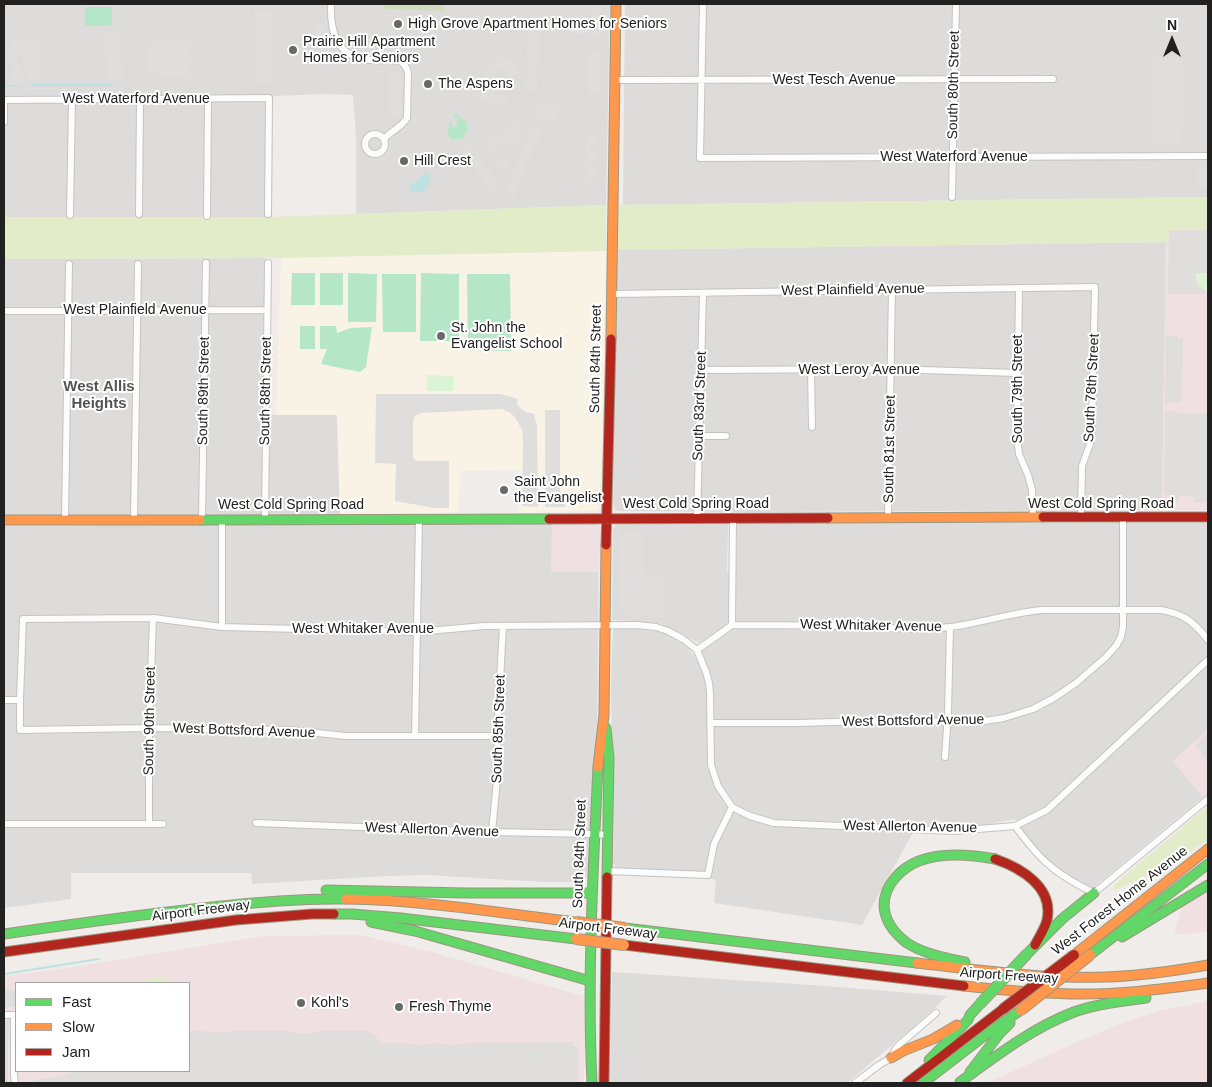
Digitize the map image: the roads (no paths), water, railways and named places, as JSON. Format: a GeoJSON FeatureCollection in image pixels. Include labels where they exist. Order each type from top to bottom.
{"type":"FeatureCollection","features":[{"type":"Feature","properties":{"kind":"main road","name":"South 84th Street"},"geometry":{"type":"LineString","coordinates":[[604,1083],[609,835],[609,758],[604,715],[606,518],[612,294],[616,4]]}},
{"type":"Feature","properties":{"kind":"main road","name":"West Cold Spring Road"},"geometry":{"type":"LineString","coordinates":[[4,520],[1208,518]]}},
{"type":"Feature","properties":{"kind":"main road","name":"South 84th Street"},"geometry":{"type":"LineString","coordinates":[[592,1083],[590,981],[592,893],[598,757],[604,715]]}},
{"type":"Feature","properties":{"kind":"main road","name":"West Forest Home Avenue"},"geometry":{"type":"LineString","coordinates":[[920,1079],[1003,1008],[1074,955],[1208,849]]}},
{"type":"Feature","properties":{"kind":"main road"},"geometry":{"type":"LineString","coordinates":[[920,1079],[926,1062],[968,1020],[980,1004],[1035,945],[1044,930],[1049,908],[1040,888],[1030,877],[1018,868],[999,860],[961,855],[948,856],[920,862],[910,866],[896,876],[887,890],[885,911],[889,923],[902,939],[927,953],[986,966],[1002,973]]}},
{"type":"Feature","properties":{"kind":"main road","name":"West Forest Home Avenue"},"geometry":{"type":"LineString","coordinates":[[906,1083],[920,1079],[1021,1010],[1208,864]]}},
{"type":"Feature","properties":{"kind":"main road"},"geometry":{"type":"LineString","coordinates":[[1094,953],[1208,885]]}},
{"type":"Feature","properties":{"kind":"main road"},"geometry":{"type":"LineString","coordinates":[[171,911],[215,900],[303,891],[607,893]]}},
{"type":"Feature","properties":{"kind":"main road"},"geometry":{"type":"LineString","coordinates":[[1035,945],[1062,919],[1094,893]]}},
{"type":"Feature","properties":{"kind":"main road","name":"Airport Freeway"},"geometry":{"type":"LineString","coordinates":[[4,934],[171,911],[275,900],[345,898],[411,902],[1002,973],[1106,977],[1159,973],[1208,965]]}},
{"type":"Feature","properties":{"kind":"main road","name":"Airport Freeway"},"geometry":{"type":"LineString","coordinates":[[4,952],[226,921],[272,916],[328,914],[391,917],[1016,992],[1115,993],[1208,983]]}},
{"type":"Feature","properties":{"kind":"main road"},"geometry":{"type":"LineString","coordinates":[[272,916],[286,921],[360,920],[387,925],[590,981],[606,970]]}},
{"type":"Feature","properties":{"kind":"main road"},"geometry":{"type":"LineString","coordinates":[[960,1083],[1022,1038],[1059,1018],[1102,1005],[1193,992],[1208,983]]}},
{"type":"Feature","properties":{"kind":"main road"},"geometry":{"type":"LineString","coordinates":[[960,1083],[1021,1010]]}},
{"type":"Feature","properties":{"kind":"main road"},"geometry":{"type":"LineString","coordinates":[[891,1058],[900,1052],[927,1043],[965,1017],[970,1016]]}},
{"type":"Feature","properties":{"kind":"street"},"geometry":{"type":"LineString","coordinates":[[332,4],[331,18],[335,37],[348,54],[369,60],[399,61],[407,68],[407,118],[384,138]]}},
{"type":"Feature","properties":{"kind":"street"},"geometry":{"type":"LineString","coordinates":[[701,80],[703,4]]}},
{"type":"Feature","properties":{"kind":"street","name":"South 80th Street"},"geometry":{"type":"LineString","coordinates":[[952,197],[956,4]]}},
{"type":"Feature","properties":{"kind":"street","name":"West Tesch Avenue"},"geometry":{"type":"LineString","coordinates":[[615,80],[1053,79]]}},
{"type":"Feature","properties":{"kind":"street","name":"West Waterford Avenue"},"geometry":{"type":"LineString","coordinates":[[701,80],[700,158],[1208,156]]}},
{"type":"Feature","properties":{"kind":"street"},"geometry":{"type":"LineString","coordinates":[[207,216],[208,98]]}},
{"type":"Feature","properties":{"kind":"street","name":"West Waterford Avenue"},"geometry":{"type":"LineString","coordinates":[[4,100],[269,98],[268,214]]}},
{"type":"Feature","properties":{"kind":"street"},"geometry":{"type":"LineString","coordinates":[[70,215],[72,99]]}},
{"type":"Feature","properties":{"kind":"street"},"geometry":{"type":"LineString","coordinates":[[139,214],[140,99]]}},
{"type":"Feature","properties":{"kind":"street"},"geometry":{"type":"LineString","coordinates":[[4,100],[4,122]]}},
{"type":"Feature","properties":{"kind":"street","name":"South 89th Street"},"geometry":{"type":"LineString","coordinates":[[202,519],[206,263]]}},
{"type":"Feature","properties":{"kind":"street","name":"South 88th Street"},"geometry":{"type":"LineString","coordinates":[[265,519],[268,263]]}},
{"type":"Feature","properties":{"kind":"street"},"geometry":{"type":"LineString","coordinates":[[66,519],[69,264]]}},
{"type":"Feature","properties":{"kind":"street"},"geometry":{"type":"LineString","coordinates":[[134,519],[138,264]]}},
{"type":"Feature","properties":{"kind":"street","name":"West Plainfield Avenue"},"geometry":{"type":"LineString","coordinates":[[612,294],[1096,287]]}},
{"type":"Feature","properties":{"kind":"street","name":"South 78th Street"},"geometry":{"type":"LineString","coordinates":[[1081,517],[1082,466],[1090,444],[1092,428],[1096,287]]}},
{"type":"Feature","properties":{"kind":"street","name":"South 79th Street"},"geometry":{"type":"LineString","coordinates":[[1019,288],[1016,436],[1019,454],[1032,490],[1033,517]]}},
{"type":"Feature","properties":{"kind":"street","name":"South 81st Street"},"geometry":{"type":"LineString","coordinates":[[888,518],[892,289]]}},
{"type":"Feature","properties":{"kind":"street","name":"South 83rd Street"},"geometry":{"type":"LineString","coordinates":[[697,518],[703,294]]}},
{"type":"Feature","properties":{"kind":"street","name":"West Plainfield Avenue"},"geometry":{"type":"LineString","coordinates":[[4,311],[267,310]]}},
{"type":"Feature","properties":{"kind":"street"},"geometry":{"type":"LineString","coordinates":[[811,369],[812,427]]}},
{"type":"Feature","properties":{"kind":"street","name":"West Leroy Avenue"},"geometry":{"type":"LineString","coordinates":[[700,370],[891,369],[1017,373]]}},
{"type":"Feature","properties":{"kind":"street"},"geometry":{"type":"LineString","coordinates":[[698,436],[726,436]]}},
{"type":"Feature","properties":{"kind":"street"},"geometry":{"type":"LineString","coordinates":[[415,736],[419,518]]}},
{"type":"Feature","properties":{"kind":"street"},"geometry":{"type":"LineString","coordinates":[[608,871],[708,876],[714,844],[732,807],[718,786],[711,764],[709,683],[697,650],[732,624],[733,518]]}},
{"type":"Feature","properties":{"kind":"street"},"geometry":{"type":"LineString","coordinates":[[1123,518],[1123,610]]}},
{"type":"Feature","properties":{"kind":"street"},"geometry":{"type":"LineString","coordinates":[[222,519],[222,627]]}},
{"type":"Feature","properties":{"kind":"street","name":"West Whitaker Avenue"},"geometry":{"type":"LineString","coordinates":[[732,624],[902,628],[950,627],[1041,610],[1161,610],[1174,612],[1187,618],[1197,626],[1208,640]]}},
{"type":"Feature","properties":{"kind":"street","name":"West Bottsford Avenue"},"geometry":{"type":"LineString","coordinates":[[710,723],[978,722],[1004,718],[1033,709],[1076,683],[1116,646],[1121,637],[1123,610]]}},
{"type":"Feature","properties":{"kind":"street","name":"West Whitaker Avenue"},"geometry":{"type":"LineString","coordinates":[[20,700],[23,619],[153,618],[222,627],[416,632],[484,626],[638,625],[656,627],[668,631],[683,639],[697,650]]}},
{"type":"Feature","properties":{"kind":"street","name":"South 90th Street"},"geometry":{"type":"LineString","coordinates":[[149,824],[148,728],[153,618]]}},
{"type":"Feature","properties":{"kind":"street","name":"South 85th Street"},"geometry":{"type":"LineString","coordinates":[[492,832],[498,769],[503,626]]}},
{"type":"Feature","properties":{"kind":"street"},"geometry":{"type":"LineString","coordinates":[[945,757],[950,627]]}},
{"type":"Feature","properties":{"kind":"street","name":"West Allerton Avenue"},"geometry":{"type":"LineString","coordinates":[[732,807],[750,816],[774,823],[954,831],[1015,826],[1047,810],[1208,660]]}},
{"type":"Feature","properties":{"kind":"street"},"geometry":{"type":"LineString","coordinates":[[4,700],[20,700]]}},
{"type":"Feature","properties":{"kind":"street","name":"West Bottsford Avenue"},"geometry":{"type":"LineString","coordinates":[[20,700],[20,730],[148,728],[290,730],[346,736],[498,736]]}},
{"type":"Feature","properties":{"kind":"street","name":"West Forest Home Avenue"},"geometry":{"type":"LineString","coordinates":[[1094,893],[1208,799]]}},
{"type":"Feature","properties":{"kind":"street","name":"West Allerton Avenue"},"geometry":{"type":"LineString","coordinates":[[256,823],[609,835]]}},
{"type":"Feature","properties":{"kind":"street"},"geometry":{"type":"LineString","coordinates":[[4,824],[163,824]]}},
{"type":"Feature","properties":{"kind":"street"},"geometry":{"type":"LineString","coordinates":[[1015,826],[1048,865],[1069,880],[1094,893]]}},
{"type":"Feature","properties":{"kind":"street"},"geometry":{"type":"LineString","coordinates":[[855,1083],[891,1058],[900,1044],[936,1013]]}},
{"type":"Feature","properties":{"kind":"street"},"geometry":{"type":"LineString","coordinates":[[4,1015],[14,1015],[15,1083]]}},
{"type":"Feature","properties":{"kind":"water"},"geometry":{"type":"Polygon","coordinates":[[[427,172],[430,176],[427,189],[422,192],[409,191],[411,184],[427,172]]]}},
{"type":"Feature","properties":{"kind":"waterway"},"geometry":{"type":"LineString","coordinates":[[32,85],[111,85]]}},
{"type":"Feature","properties":{"kind":"waterway"},"geometry":{"type":"LineString","coordinates":[[4,86],[18,86]]}},
{"type":"Feature","properties":{"kind":"waterway"},"geometry":{"type":"LineString","coordinates":[[4,974],[99,959]]}},
{"type":"Feature","properties":{"kind":"place","name":"High Grove Apartment Homes for Seniors"},"geometry":{"type":"Point","coordinates":[398,24]}},
{"type":"Feature","properties":{"kind":"place","name":"Prairie Hill Apartment Homes for Seniors"},"geometry":{"type":"Point","coordinates":[293,50]}},
{"type":"Feature","properties":{"kind":"place","name":"The Aspens"},"geometry":{"type":"Point","coordinates":[428,84]}},
{"type":"Feature","properties":{"kind":"place","name":"Hill Crest"},"geometry":{"type":"Point","coordinates":[404,161]}},
{"type":"Feature","properties":{"kind":"place","name":"St. John the Evangelist School"},"geometry":{"type":"Point","coordinates":[441,336]}},
{"type":"Feature","properties":{"kind":"place","name":"Saint John the Evangelist"},"geometry":{"type":"Point","coordinates":[504,490]}},
{"type":"Feature","properties":{"kind":"place","name":"Kohl's"},"geometry":{"type":"Point","coordinates":[301,1003]}},
{"type":"Feature","properties":{"kind":"place","name":"Fresh Thyme"},"geometry":{"type":"Point","coordinates":[399,1007]}},
{"type":"Feature","properties":{"kind":"district","name":"West Allis Heights"},"geometry":{"type":"Point","coordinates":[99,396]}}]}
